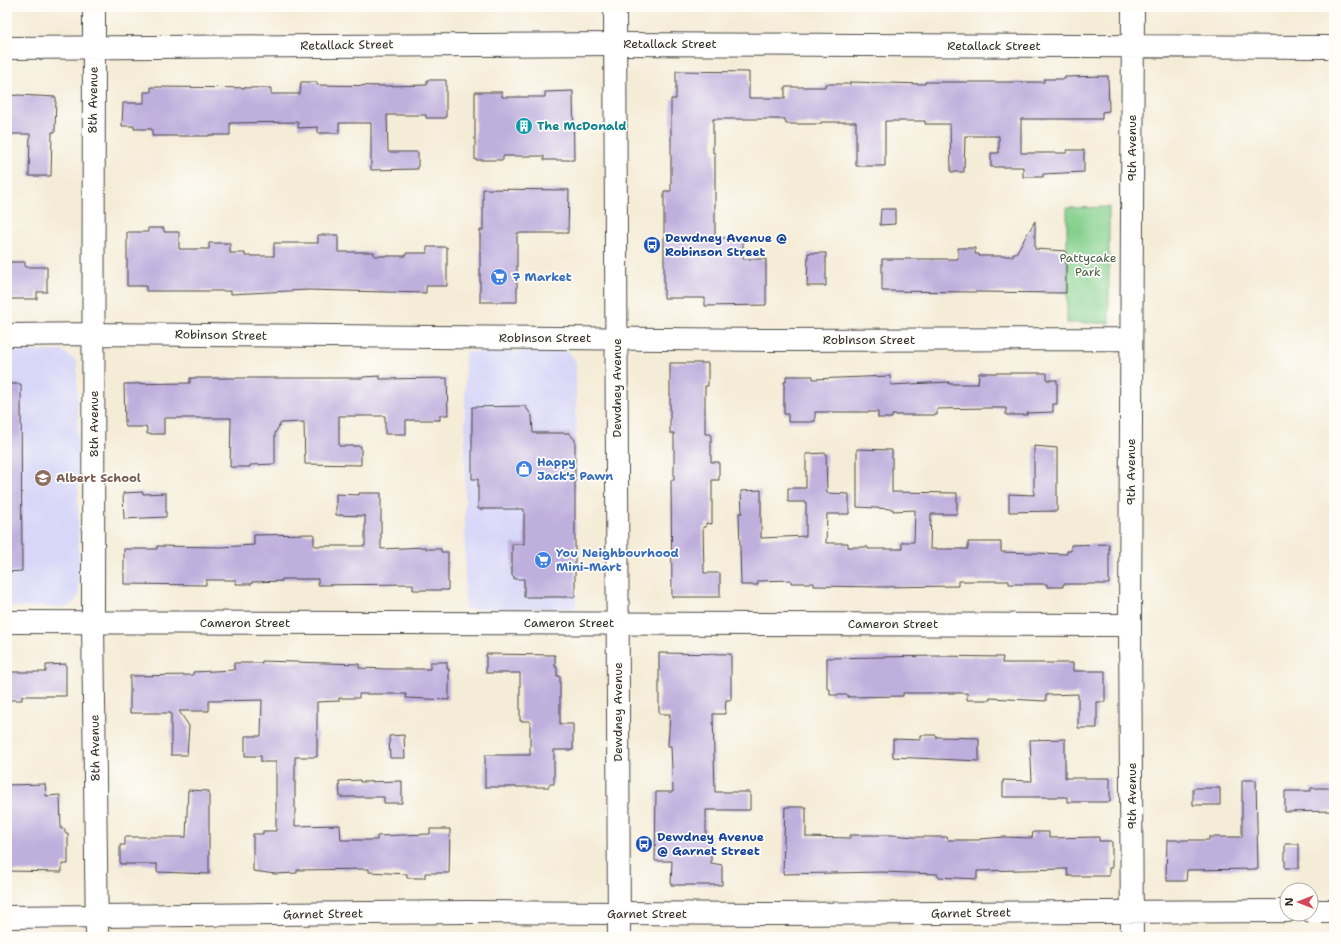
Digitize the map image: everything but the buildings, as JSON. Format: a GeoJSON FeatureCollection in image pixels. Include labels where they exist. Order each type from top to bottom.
{"type":"FeatureCollection","features":[{"type":"Feature","properties":{"kind":"street","name":"8th Avenue"},"geometry":{"type":"LineString","coordinates":[[94,7],[92,189],[95,334],[93,623],[97,927]]}},
{"type":"Feature","properties":{"kind":"street","name":"Dewdney Avenue"},"geometry":{"type":"LineString","coordinates":[[615,7],[619,937]]}},
{"type":"Feature","properties":{"kind":"street","name":"9th Avenue"},"geometry":{"type":"LineString","coordinates":[[1132,937],[1130,625],[1133,7]]}},
{"type":"Feature","properties":{"kind":"street","name":"Retallack Street"},"geometry":{"type":"LineString","coordinates":[[7,48],[615,44],[1334,47]]}},
{"type":"Feature","properties":{"kind":"street","name":"Robinson Street"},"geometry":{"type":"LineString","coordinates":[[7,335],[95,334],[616,339],[1131,339]]}},
{"type":"Feature","properties":{"kind":"street","name":"Cameron Street"},"geometry":{"type":"LineString","coordinates":[[7,622],[1130,625]]}},
{"type":"Feature","properties":{"kind":"street","name":"Garnet Street"},"geometry":{"type":"LineString","coordinates":[[7,917],[97,927],[464,912],[619,914],[1279,911]]}},
{"type":"Feature","properties":{"kind":"street"},"geometry":{"type":"LineString","coordinates":[[1319,911],[1334,911]]}},
{"type":"Feature","properties":{"kind":"shaded area","name":"Albert School"},"geometry":{"type":"Polygon","coordinates":[[[7,351],[63,351],[77,362],[79,594],[74,603],[67,607],[7,607],[7,351]]]}},
{"type":"Feature","properties":{"kind":"shaded area"},"geometry":{"type":"Polygon","coordinates":[[[465,352],[569,352],[576,362],[576,608],[465,609],[465,352]]]}},
{"type":"Feature","properties":{"kind":"green space","name":"Pattycake Park"},"geometry":{"type":"Polygon","coordinates":[[[1109,207],[1109,323],[1067,323],[1067,208],[1109,207]]]}},
{"type":"Feature","properties":{"kind":"place","name":"The McDonald"},"geometry":{"type":"Point","coordinates":[524,126]}},
{"type":"Feature","properties":{"kind":"place","name":"Dewdney Avenue @ Robinson Street"},"geometry":{"type":"Point","coordinates":[652,245]}},
{"type":"Feature","properties":{"kind":"place","name":"7 Market"},"geometry":{"type":"Point","coordinates":[499,277]}},
{"type":"Feature","properties":{"kind":"place","name":"Happy Jack's Pawn"},"geometry":{"type":"Point","coordinates":[524,469]}},
{"type":"Feature","properties":{"kind":"place","name":"Albert School"},"geometry":{"type":"Point","coordinates":[43,478]}},
{"type":"Feature","properties":{"kind":"place","name":"You Neighbourhood Mini-Mart"},"geometry":{"type":"Point","coordinates":[543,560]}},
{"type":"Feature","properties":{"kind":"place","name":"Dewdney Avenue @ Garnet Street"},"geometry":{"type":"Point","coordinates":[644,844]}}]}
